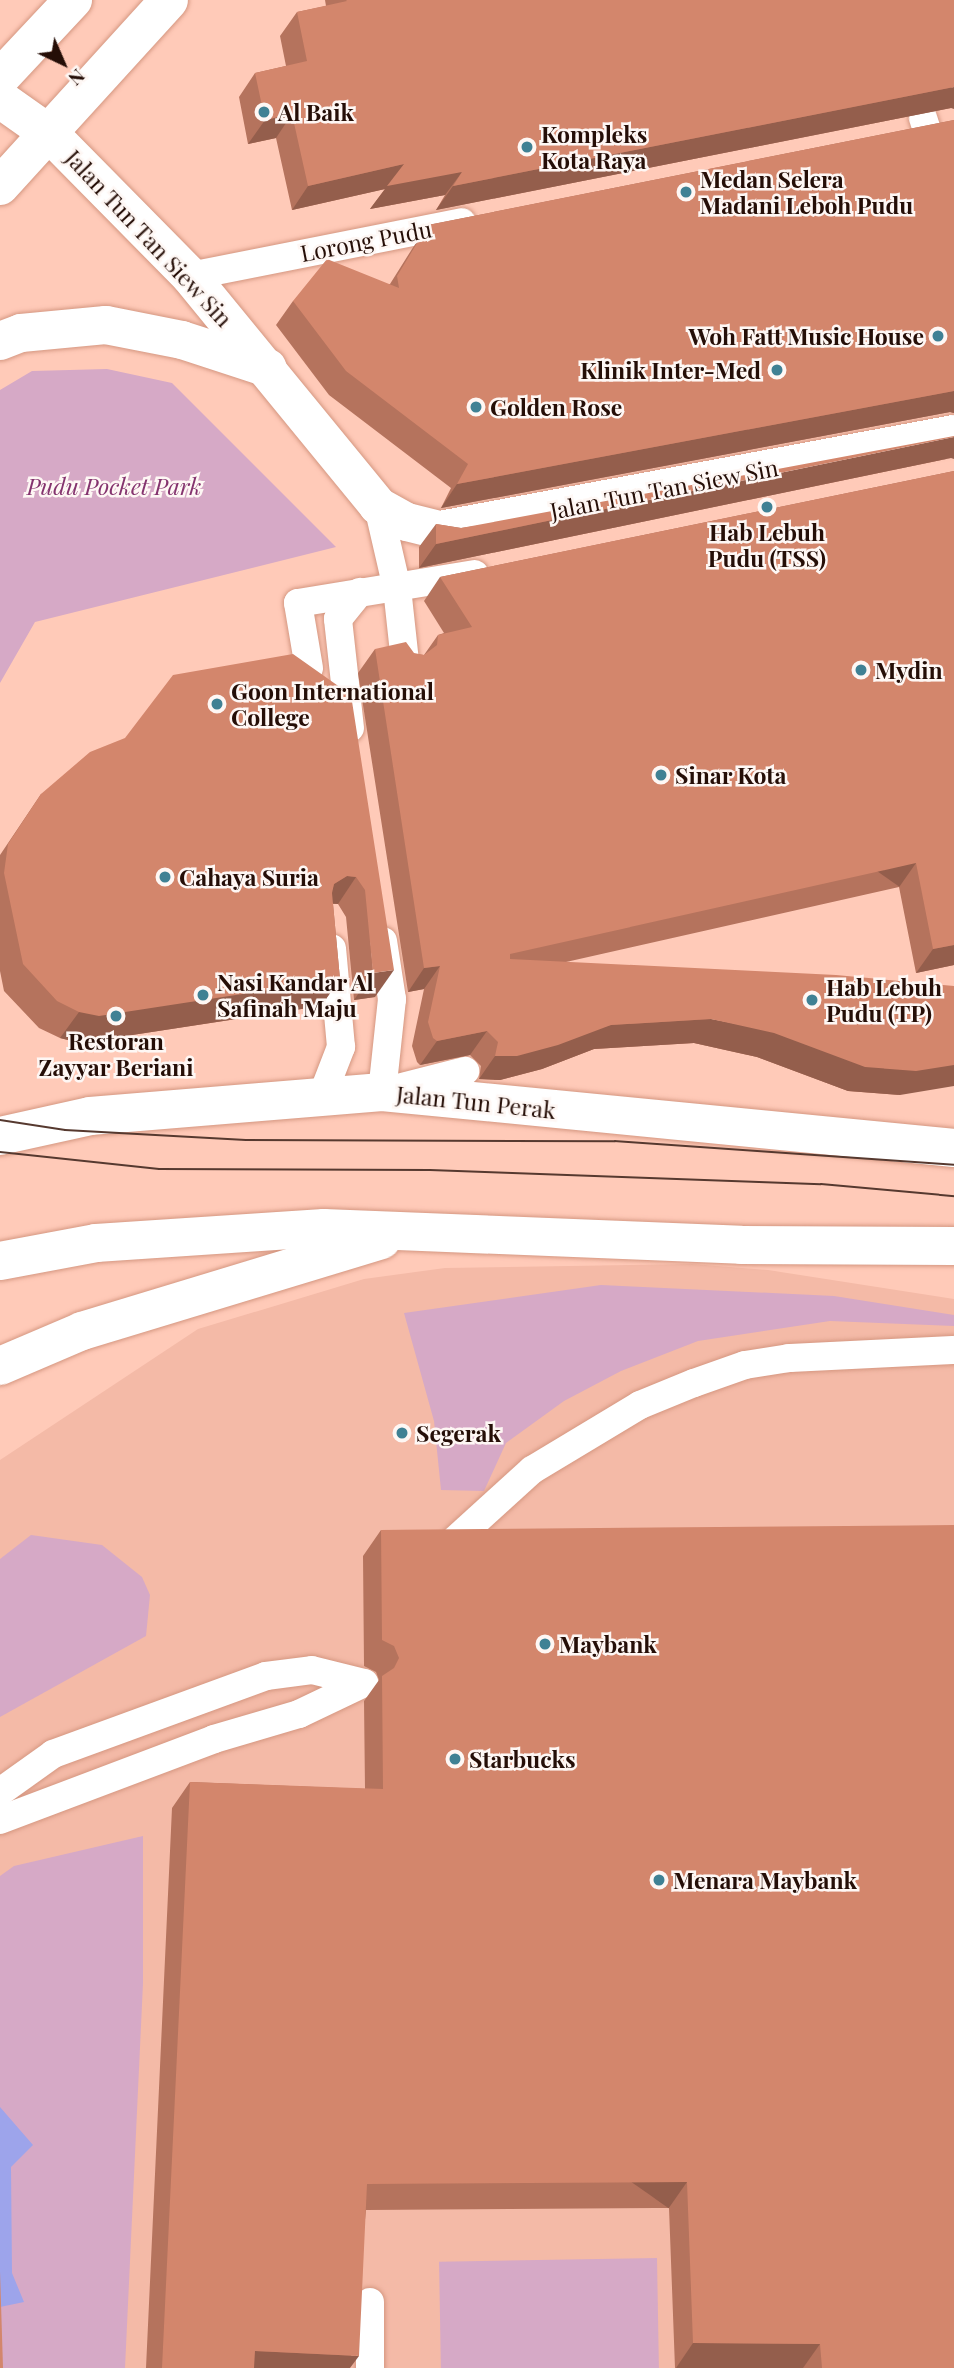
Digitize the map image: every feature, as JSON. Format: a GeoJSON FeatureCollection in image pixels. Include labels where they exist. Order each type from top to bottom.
{"type":"FeatureCollection","features":[{"type":"Feature","properties":{"kind":"main road"},"geometry":{"type":"LineString","coordinates":[[0,78],[73,0]]}},
{"type":"Feature","properties":{"kind":"main road"},"geometry":{"type":"LineString","coordinates":[[0,186],[51,135],[169,0]]}},
{"type":"Feature","properties":{"kind":"main road","name":"Jalan Tun Tan Siew Sin"},"geometry":{"type":"LineString","coordinates":[[0,99],[51,135],[190,276],[268,368],[378,506],[407,522],[440,530],[954,434]]}},
{"type":"Feature","properties":{"kind":"main road"},"geometry":{"type":"LineString","coordinates":[[0,341],[21,333],[106,326],[181,340],[268,368]]}},
{"type":"Feature","properties":{"kind":"main road","name":"Jalan Tun Perak"},"geometry":{"type":"LineString","coordinates":[[0,1136],[90,1116],[382,1092],[954,1148]]}},
{"type":"Feature","properties":{"kind":"main road"},"geometry":{"type":"LineString","coordinates":[[0,1114],[90,1116]]}},
{"type":"Feature","properties":{"kind":"main road"},"geometry":{"type":"LineString","coordinates":[[0,1261],[96,1243],[324,1228],[741,1245],[954,1245]]}},
{"type":"Feature","properties":{"kind":"main road"},"geometry":{"type":"LineString","coordinates":[[0,1366],[22,1353],[141,1313],[407,1232]]}},
{"type":"Feature","properties":{"kind":"lane","name":"Lorong Pudu"},"geometry":{"type":"LineString","coordinates":[[190,276],[495,216]]}},
{"type":"Feature","properties":{"kind":"lane","name":"Jalan Tun Tan Siew Sin"},"geometry":{"type":"LineString","coordinates":[[378,506],[397,588],[404,662]]}},
{"type":"Feature","properties":{"kind":"lane"},"geometry":{"type":"LineString","coordinates":[[309,668],[298,603],[497,569]]}},
{"type":"Feature","properties":{"kind":"lane"},"geometry":{"type":"LineString","coordinates":[[354,752],[338,619],[360,592]]}},
{"type":"Feature","properties":{"kind":"lane"},"geometry":{"type":"LineString","coordinates":[[379,917],[392,999],[382,1092],[465,1071]]}},
{"type":"Feature","properties":{"kind":"lane"},"geometry":{"type":"LineString","coordinates":[[322,1096],[341,1047],[330,919]]}},
{"type":"Feature","properties":{"kind":"lane"},"geometry":{"type":"LineString","coordinates":[[455,1540],[532,1470],[640,1405],[694,1383],[745,1365],[789,1358],[954,1350]]}},
{"type":"Feature","properties":{"kind":"lane"},"geometry":{"type":"LineString","coordinates":[[0,1792],[53,1754],[265,1676],[312,1671],[364,1683],[299,1714],[214,1740],[0,1820]]}},
{"type":"Feature","properties":{"kind":"lane"},"geometry":{"type":"LineString","coordinates":[[370,2302],[370,2368]]}},
{"type":"Feature","properties":{"kind":"shaded area"},"geometry":{"type":"Polygon","coordinates":[[[692,1264],[768,1270],[954,1299],[954,2368],[0,2368],[0,1460],[198,1329],[364,1279],[445,1268],[692,1264]]]}},
{"type":"Feature","properties":{"kind":"green space","name":"Pudu Pocket Park"},"geometry":{"type":"Polygon","coordinates":[[[107,369],[172,383],[336,547],[35,622],[0,683],[0,390],[32,371],[107,369]]]}},
{"type":"Feature","properties":{"kind":"green space"},"geometry":{"type":"Polygon","coordinates":[[[601,1285],[834,1296],[954,1315],[954,1326],[830,1321],[698,1341],[621,1371],[564,1401],[506,1443],[484,1491],[441,1490],[434,1421],[404,1313],[601,1285]]]}},
{"type":"Feature","properties":{"kind":"green space"},"geometry":{"type":"Polygon","coordinates":[[[31,1535],[102,1545],[142,1577],[150,1595],[146,1636],[0,1717],[0,1559],[31,1535]]]}},
{"type":"Feature","properties":{"kind":"green space"},"geometry":{"type":"Polygon","coordinates":[[[143,1836],[143,1983],[125,2368],[0,2368],[0,1876],[14,1866],[143,1836]]]}},
{"type":"Feature","properties":{"kind":"green space"},"geometry":{"type":"Polygon","coordinates":[[[657,2258],[659,2368],[441,2368],[439,2262],[657,2258]]]}},
{"type":"Feature","properties":{"kind":"water"},"geometry":{"type":"Polygon","coordinates":[[[0,2107],[33,2145],[11,2167],[12,2273],[24,2302],[0,2307],[0,2107]]]}},
{"type":"Feature","properties":{"kind":"building","name":"Kompleks Kota Raya"},"geometry":{"type":"Polygon","coordinates":[[[346,0],[954,0],[954,87],[453,186],[462,172],[387,186],[404,164],[308,186],[292,114],[265,120],[255,73],[307,61],[297,12],[346,0]]]}},
{"type":"Feature","properties":{"kind":"building"},"geometry":{"type":"Polygon","coordinates":[[[954,120],[954,391],[457,484],[468,464],[346,371],[293,301],[327,259],[399,288],[397,276],[428,225],[954,120]]]}},
{"type":"Feature","properties":{"kind":"building"},"geometry":{"type":"Polygon","coordinates":[[[954,436],[436,544],[436,524],[461,528],[954,436]]]}},
{"type":"Feature","properties":{"kind":"building","name":"Sinar Kota"},"geometry":{"type":"Polygon","coordinates":[[[954,471],[954,945],[933,949],[916,863],[510,954],[510,959],[836,975],[954,986],[954,1065],[916,1071],[865,1067],[774,1033],[711,1019],[611,1025],[558,1045],[517,1056],[495,1056],[498,1042],[487,1031],[437,1041],[433,1038],[428,1022],[440,966],[424,968],[375,649],[406,642],[414,653],[424,655],[437,645],[438,635],[472,627],[440,577],[954,471]]]}},
{"type":"Feature","properties":{"kind":"building","name":"Cahaya Suria"},"geometry":{"type":"Polygon","coordinates":[[[293,654],[351,695],[394,970],[373,973],[365,890],[356,877],[347,876],[334,884],[332,893],[340,979],[99,1016],[79,1012],[57,1001],[23,964],[4,873],[8,844],[41,794],[90,752],[125,738],[173,675],[293,654]]]}},
{"type":"Feature","properties":{"kind":"building","name":"Menara Maybank"},"geometry":{"type":"Polygon","coordinates":[[[954,1525],[954,2368],[822,2368],[820,2344],[693,2343],[687,2182],[367,2184],[359,2356],[255,2351],[254,2368],[162,2368],[190,1782],[383,1789],[382,1676],[394,1668],[399,1658],[394,1646],[382,1640],[381,1530],[954,1525]]]}},
{"type":"Feature","properties":{"kind":"building"},"geometry":{"type":"Polygon","coordinates":[[[0,2272],[3,2368],[0,2368],[0,2272]]]}},
{"type":"Feature","properties":{"kind":"tram line"},"geometry":{"type":"LineString","coordinates":[[0,1120],[65,1130],[246,1140],[615,1141],[954,1165]]}},
{"type":"Feature","properties":{"kind":"tram line"},"geometry":{"type":"LineString","coordinates":[[0,1152],[159,1169],[430,1170],[821,1184],[954,1196]]}},
{"type":"Feature","properties":{"kind":"place","name":"Al Baik"},"geometry":{"type":"Point","coordinates":[264,112]}},
{"type":"Feature","properties":{"kind":"place","name":"Kompleks Kota Raya"},"geometry":{"type":"Point","coordinates":[527,147]}},
{"type":"Feature","properties":{"kind":"place","name":"Medan Selera Madani Leboh Pudu"},"geometry":{"type":"Point","coordinates":[686,192]}},
{"type":"Feature","properties":{"kind":"place","name":"Woh Fatt Music House"},"geometry":{"type":"Point","coordinates":[938,336]}},
{"type":"Feature","properties":{"kind":"place","name":"Klinik Inter-Med"},"geometry":{"type":"Point","coordinates":[777,370]}},
{"type":"Feature","properties":{"kind":"place","name":"Golden Rose"},"geometry":{"type":"Point","coordinates":[476,407]}},
{"type":"Feature","properties":{"kind":"place","name":"Hab Lebuh Pudu (TSS)"},"geometry":{"type":"Point","coordinates":[767,507]}},
{"type":"Feature","properties":{"kind":"place","name":"Mydin"},"geometry":{"type":"Point","coordinates":[861,670]}},
{"type":"Feature","properties":{"kind":"place","name":"Goon International College"},"geometry":{"type":"Point","coordinates":[217,704]}},
{"type":"Feature","properties":{"kind":"place","name":"Sinar Kota"},"geometry":{"type":"Point","coordinates":[661,775]}},
{"type":"Feature","properties":{"kind":"place","name":"Cahaya Suria"},"geometry":{"type":"Point","coordinates":[165,877]}},
{"type":"Feature","properties":{"kind":"place","name":"Nasi Kandar Al Safinah Maju"},"geometry":{"type":"Point","coordinates":[203,995]}},
{"type":"Feature","properties":{"kind":"place","name":"Hab Lebuh Pudu (TP)"},"geometry":{"type":"Point","coordinates":[812,1000]}},
{"type":"Feature","properties":{"kind":"place","name":"Restoran Zayyar Beriani"},"geometry":{"type":"Point","coordinates":[116,1016]}},
{"type":"Feature","properties":{"kind":"place","name":"Segerak"},"geometry":{"type":"Point","coordinates":[402,1433]}},
{"type":"Feature","properties":{"kind":"place","name":"Maybank"},"geometry":{"type":"Point","coordinates":[545,1644]}},
{"type":"Feature","properties":{"kind":"place","name":"Starbucks"},"geometry":{"type":"Point","coordinates":[455,1759]}},
{"type":"Feature","properties":{"kind":"place","name":"Menara Maybank"},"geometry":{"type":"Point","coordinates":[659,1880]}}]}
